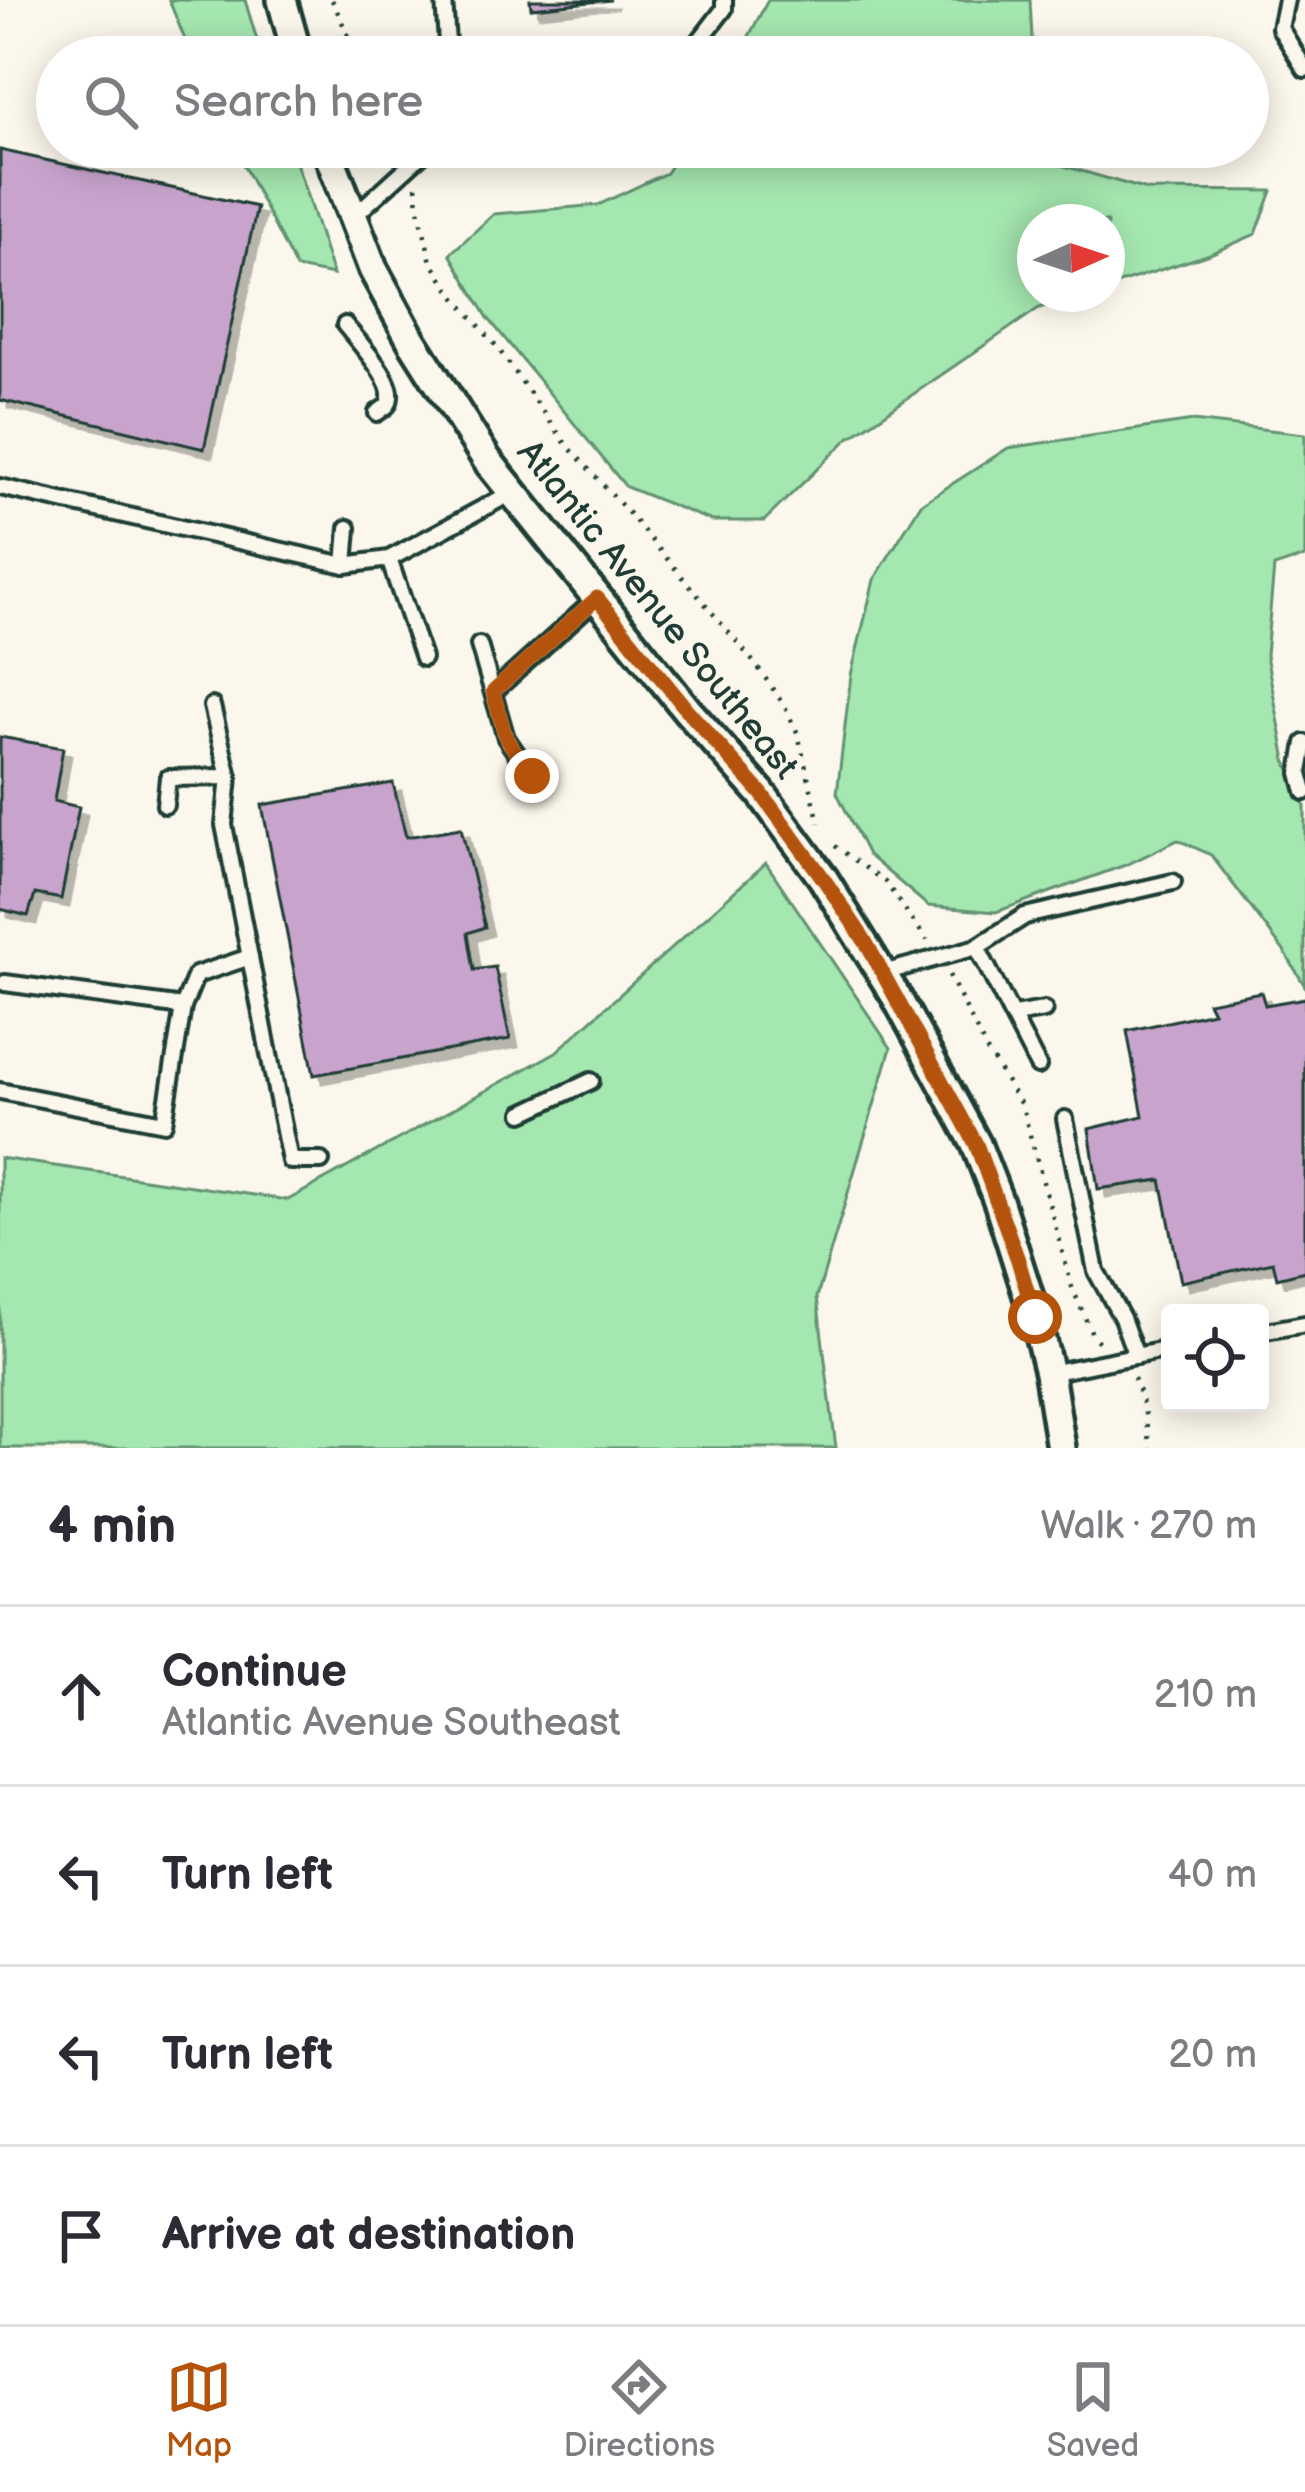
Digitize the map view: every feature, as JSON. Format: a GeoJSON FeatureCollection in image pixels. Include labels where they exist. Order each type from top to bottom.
{"type":"FeatureCollection","features":[{"type":"Feature","properties":{"kind":"street"},"geometry":{"type":"LineString","coordinates":[[282,0],[292,36]]}},
{"type":"Feature","properties":{"kind":"street","name":"Atlantic Avenue Southeast"},"geometry":{"type":"LineString","coordinates":[[334,168],[374,269],[412,341],[487,460],[687,710],[761,793],[823,878],[883,973],[976,1144],[1018,1260],[1048,1373],[1061,1448]]}},
{"type":"Feature","properties":{"kind":"lane"},"geometry":{"type":"LineString","coordinates":[[443,0],[446,36]]}},
{"type":"Feature","properties":{"kind":"lane"},"geometry":{"type":"LineString","coordinates":[[703,36],[724,9],[724,0]]}},
{"type":"Feature","properties":{"kind":"lane"},"geometry":{"type":"LineString","coordinates":[[1286,0],[1280,28],[1305,69]]}},
{"type":"Feature","properties":{"kind":"lane"},"geometry":{"type":"LineString","coordinates":[[352,217],[409,168]]}},
{"type":"Feature","properties":{"kind":"lane"},"geometry":{"type":"LineString","coordinates":[[345,326],[388,381],[392,393],[388,405],[377,412]]}},
{"type":"Feature","properties":{"kind":"lane"},"geometry":{"type":"LineString","coordinates":[[0,488],[345,565],[389,559],[513,492]]}},
{"type":"Feature","properties":{"kind":"lane"},"geometry":{"type":"LineString","coordinates":[[345,565],[348,528]]}},
{"type":"Feature","properties":{"kind":"lane"},"geometry":{"type":"LineString","coordinates":[[389,559],[423,658]]}},
{"type":"Feature","properties":{"kind":"lane"},"geometry":{"type":"LineString","coordinates":[[493,692],[597,598]]}},
{"type":"Feature","properties":{"kind":"lane"},"geometry":{"type":"LineString","coordinates":[[479,645],[506,738],[532,776]]}},
{"type":"Feature","properties":{"kind":"lane"},"geometry":{"type":"LineString","coordinates":[[212,706],[229,776],[224,825],[290,1161],[321,1161]]}},
{"type":"Feature","properties":{"kind":"lane"},"geometry":{"type":"LineString","coordinates":[[1305,743],[1300,773],[1305,792]]}},
{"type":"Feature","properties":{"kind":"lane"},"geometry":{"type":"LineString","coordinates":[[166,805],[168,778],[229,776]]}},
{"type":"Feature","properties":{"kind":"lane"},"geometry":{"type":"LineString","coordinates":[[883,973],[977,947],[1025,916],[1173,882]]}},
{"type":"Feature","properties":{"kind":"lane"},"geometry":{"type":"LineString","coordinates":[[977,947],[1038,1066]]}},
{"type":"Feature","properties":{"kind":"lane"},"geometry":{"type":"LineString","coordinates":[[0,1091],[164,1123],[183,1006],[196,975],[250,957]]}},
{"type":"Feature","properties":{"kind":"lane"},"geometry":{"type":"LineString","coordinates":[[5,983],[183,1006]]}},
{"type":"Feature","properties":{"kind":"lane"},"geometry":{"type":"LineString","coordinates":[[1014,1015],[1044,1010]]}},
{"type":"Feature","properties":{"kind":"lane"},"geometry":{"type":"LineString","coordinates":[[523,1113],[591,1081]]}},
{"type":"Feature","properties":{"kind":"lane"},"geometry":{"type":"LineString","coordinates":[[1065,1119],[1096,1271],[1136,1355]]}},
{"type":"Feature","properties":{"kind":"lane"},"geometry":{"type":"LineString","coordinates":[[1269,1330],[1305,1324]]}},
{"type":"Feature","properties":{"kind":"lane"},"geometry":{"type":"LineString","coordinates":[[1048,1373],[1161,1351]]}},
{"type":"Feature","properties":{"kind":"path"},"geometry":{"type":"LineString","coordinates":[[332,0],[348,36]]}},
{"type":"Feature","properties":{"kind":"path"},"geometry":{"type":"LineString","coordinates":[[415,168],[431,262],[566,444],[757,666],[784,705],[798,734],[822,830]]}},
{"type":"Feature","properties":{"kind":"path"},"geometry":{"type":"LineString","coordinates":[[827,841],[885,883],[938,957],[1022,1106],[1072,1287],[1093,1336],[1133,1375],[1150,1448]]}},
{"type":"Feature","properties":{"kind":"green space"},"geometry":{"type":"Polygon","coordinates":[[[169,0],[245,0],[256,36],[184,36],[169,0]]]}},
{"type":"Feature","properties":{"kind":"green space"},"geometry":{"type":"Polygon","coordinates":[[[768,0],[1030,0],[1032,36],[749,36],[768,0]]]}},
{"type":"Feature","properties":{"kind":"green space"},"geometry":{"type":"Polygon","coordinates":[[[245,168],[298,168],[333,275],[296,268],[245,168]]]}},
{"type":"Feature","properties":{"kind":"green space"},"geometry":{"type":"Polygon","coordinates":[[[669,168],[1071,168],[1147,190],[1272,191],[1256,234],[1125,281],[1125,204],[1017,204],[1017,312],[1033,312],[848,439],[764,521],[712,521],[626,487],[488,318],[450,254],[494,214],[598,205],[669,168]]]}},
{"type":"Feature","properties":{"kind":"green space"},"geometry":{"type":"Polygon","coordinates":[[[1193,421],[1305,434],[1305,557],[1274,567],[1266,655],[1286,760],[1305,805],[1305,986],[1211,855],[1178,840],[1128,864],[996,912],[928,906],[868,855],[837,793],[851,675],[874,580],[921,504],[1008,448],[1193,421]]]}},
{"type":"Feature","properties":{"kind":"green space"},"geometry":{"type":"Polygon","coordinates":[[[766,863],[891,1048],[817,1297],[836,1448],[0,1448],[0,1158],[288,1200],[556,1052],[766,863]]]}},
{"type":"Feature","properties":{"kind":"building"},"geometry":{"type":"Polygon","coordinates":[[[530,0],[611,0],[531,8],[530,0]]]}},
{"type":"Feature","properties":{"kind":"building"},"geometry":{"type":"Polygon","coordinates":[[[0,150],[36,158],[36,168],[81,168],[257,207],[204,449],[0,400],[0,150]]]}},
{"type":"Feature","properties":{"kind":"building"},"geometry":{"type":"Polygon","coordinates":[[[0,737],[63,748],[54,801],[79,807],[61,899],[35,894],[28,916],[0,909],[0,737]]]}},
{"type":"Feature","properties":{"kind":"building"},"geometry":{"type":"Polygon","coordinates":[[[393,783],[406,837],[461,828],[485,927],[468,933],[474,970],[495,967],[510,1039],[314,1075],[262,805],[393,783]]]}},
{"type":"Feature","properties":{"kind":"building"},"geometry":{"type":"Polygon","coordinates":[[[1261,992],[1265,1005],[1305,998],[1305,1271],[1277,1278],[1273,1262],[1181,1282],[1161,1180],[1098,1189],[1089,1129],[1143,1116],[1127,1031],[1213,1012],[1208,1002],[1261,992]]]}},
{"type":"Feature","properties":{"kind":"route"},"geometry":{"type":"LineString","coordinates":[[532,776],[506,738],[493,692],[597,598],[761,793],[865,941],[976,1144],[1035,1317]]}}]}
